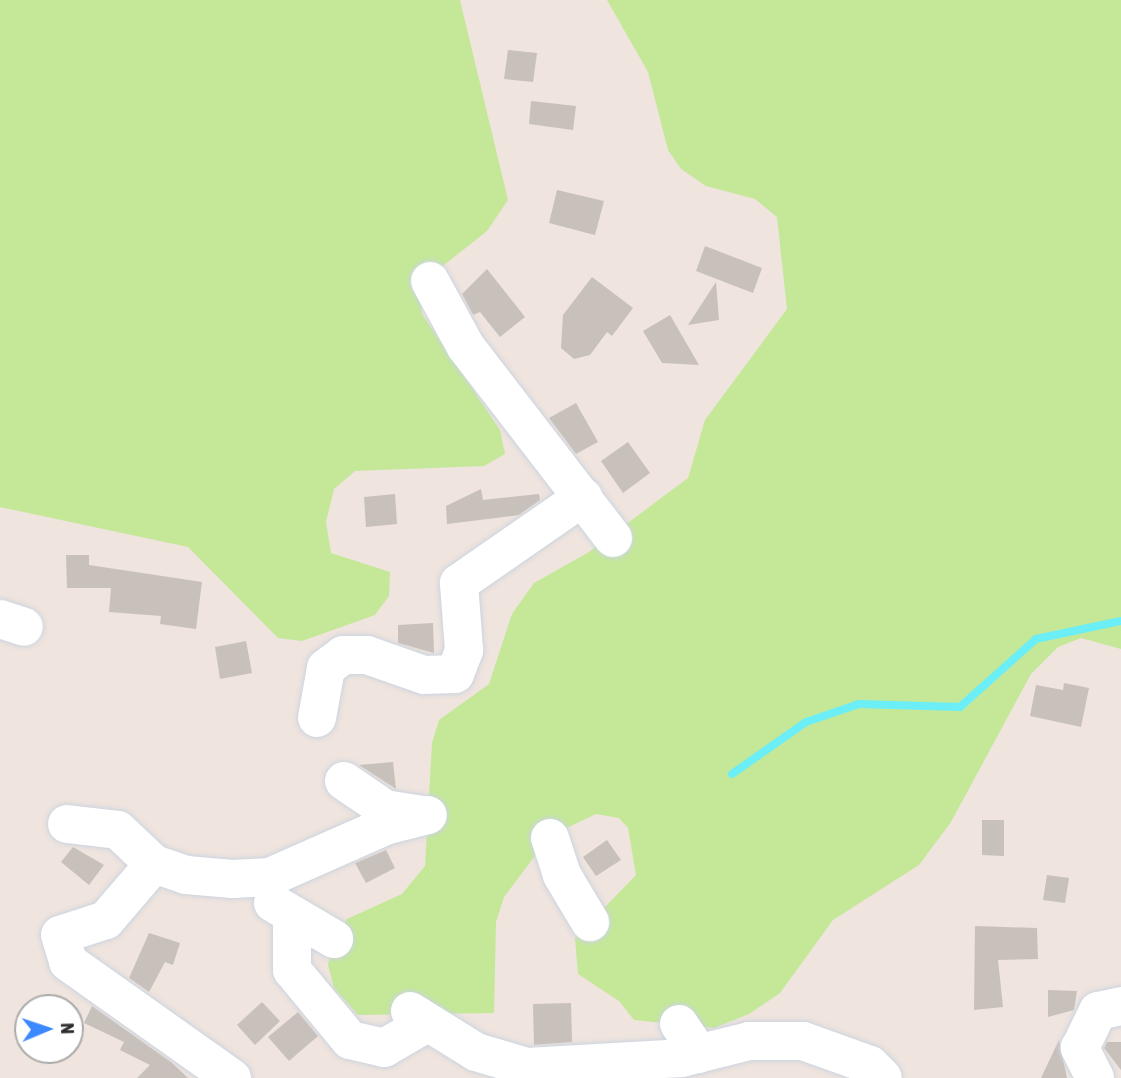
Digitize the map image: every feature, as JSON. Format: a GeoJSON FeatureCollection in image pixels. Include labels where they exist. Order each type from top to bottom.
{"type":"FeatureCollection","features":[{"type":"Feature","properties":{"kind":"street"},"geometry":{"type":"LineString","coordinates":[[430,281],[466,347],[613,538]]}},
{"type":"Feature","properties":{"kind":"street"},"geometry":{"type":"LineString","coordinates":[[317,718],[326,668],[343,655],[367,655],[424,675],[455,674],[464,650],[458,583],[583,498]]}},
{"type":"Feature","properties":{"kind":"street"},"geometry":{"type":"LineString","coordinates":[[67,824],[124,814],[154,864],[186,875],[255,878],[428,815],[385,809],[344,781]]}},
{"type":"Feature","properties":{"kind":"street"},"geometry":{"type":"LineString","coordinates":[[550,838],[562,875],[590,922]]}},
{"type":"Feature","properties":{"kind":"street"},"geometry":{"type":"LineString","coordinates":[[154,864],[106,920],[60,935],[64,974],[232,1078]]}},
{"type":"Feature","properties":{"kind":"street"},"geometry":{"type":"LineString","coordinates":[[255,878],[274,906],[334,939]]}},
{"type":"Feature","properties":{"kind":"street"},"geometry":{"type":"LineString","coordinates":[[292,915],[292,970],[350,1040],[384,1048],[419,1017],[476,1052],[527,1067],[689,1039],[803,1041],[870,1066],[883,1078]]}},
{"type":"Feature","properties":{"kind":"street"},"geometry":{"type":"LineString","coordinates":[[1095,1078],[1080,1048],[1098,1011],[1121,1006]]}},
{"type":"Feature","properties":{"kind":"green space"},"geometry":{"type":"Polygon","coordinates":[[[0,0],[460,0],[508,200],[487,231],[420,284],[422,314],[500,430],[505,454],[484,466],[355,471],[334,489],[326,522],[331,553],[390,572],[389,596],[375,615],[302,641],[278,638],[188,547],[0,507],[0,0]]]}},
{"type":"Feature","properties":{"kind":"green space"},"geometry":{"type":"Polygon","coordinates":[[[607,0],[1121,0],[1121,649],[1081,638],[1058,647],[1031,674],[951,822],[919,865],[833,920],[780,993],[749,1014],[714,1028],[634,1020],[619,1001],[578,974],[575,938],[636,875],[628,828],[619,818],[596,814],[550,836],[504,897],[496,922],[494,1013],[358,1015],[334,988],[328,965],[333,940],[347,919],[402,894],[425,866],[432,743],[439,720],[489,684],[512,614],[534,583],[589,552],[688,478],[705,420],[787,309],[777,217],[755,199],[706,186],[681,169],[668,150],[648,72],[607,0]]]}},
{"type":"Feature","properties":{"kind":"building"},"geometry":{"type":"Polygon","coordinates":[[[508,50],[537,53],[533,82],[504,79],[508,50]]]}},
{"type":"Feature","properties":{"kind":"building"},"geometry":{"type":"Polygon","coordinates":[[[531,101],[576,106],[573,130],[529,124],[531,101]]]}},
{"type":"Feature","properties":{"kind":"building"},"geometry":{"type":"Polygon","coordinates":[[[557,190],[604,201],[595,235],[549,223],[557,190]]]}},
{"type":"Feature","properties":{"kind":"building"},"geometry":{"type":"Polygon","coordinates":[[[705,246],[762,268],[753,293],[696,271],[705,246]]]}},
{"type":"Feature","properties":{"kind":"building"},"geometry":{"type":"Polygon","coordinates":[[[487,269],[525,317],[500,337],[480,312],[473,315],[462,294],[487,269]]]}},
{"type":"Feature","properties":{"kind":"building"},"geometry":{"type":"Polygon","coordinates":[[[592,277],[633,308],[612,336],[607,332],[590,355],[574,359],[561,348],[563,315],[592,277]]]}},
{"type":"Feature","properties":{"kind":"building"},"geometry":{"type":"Polygon","coordinates":[[[716,282],[719,320],[688,325],[716,282]]]}},
{"type":"Feature","properties":{"kind":"building"},"geometry":{"type":"Polygon","coordinates":[[[670,315],[699,365],[662,363],[643,331],[670,315]]]}},
{"type":"Feature","properties":{"kind":"building"},"geometry":{"type":"Polygon","coordinates":[[[576,403],[598,442],[576,454],[549,418],[576,403]]]}},
{"type":"Feature","properties":{"kind":"building"},"geometry":{"type":"Polygon","coordinates":[[[628,442],[650,473],[623,493],[601,461],[628,442]]]}},
{"type":"Feature","properties":{"kind":"building"},"geometry":{"type":"Polygon","coordinates":[[[481,489],[483,500],[539,494],[540,500],[519,515],[447,524],[446,506],[481,489]]]}},
{"type":"Feature","properties":{"kind":"building"},"geometry":{"type":"Polygon","coordinates":[[[395,494],[397,524],[366,527],[364,497],[395,494]]]}},
{"type":"Feature","properties":{"kind":"building"},"geometry":{"type":"Polygon","coordinates":[[[66,555],[89,555],[89,565],[202,582],[196,629],[160,624],[161,616],[109,612],[111,588],[67,588],[66,555]]]}},
{"type":"Feature","properties":{"kind":"building"},"geometry":{"type":"Polygon","coordinates":[[[433,623],[434,653],[398,643],[398,625],[433,623]]]}},
{"type":"Feature","properties":{"kind":"building"},"geometry":{"type":"Polygon","coordinates":[[[246,641],[252,673],[220,679],[215,647],[246,641]]]}},
{"type":"Feature","properties":{"kind":"building"},"geometry":{"type":"Polygon","coordinates":[[[1064,683],[1089,688],[1081,727],[1030,716],[1036,685],[1063,690],[1064,683]]]}},
{"type":"Feature","properties":{"kind":"building"},"geometry":{"type":"Polygon","coordinates":[[[393,762],[396,789],[359,765],[393,762]]]}},
{"type":"Feature","properties":{"kind":"building"},"geometry":{"type":"Polygon","coordinates":[[[982,820],[1004,820],[1004,856],[982,855],[982,820]]]}},
{"type":"Feature","properties":{"kind":"building"},"geometry":{"type":"Polygon","coordinates":[[[607,840],[621,860],[596,876],[583,857],[607,840]]]}},
{"type":"Feature","properties":{"kind":"building"},"geometry":{"type":"Polygon","coordinates":[[[73,847],[104,865],[89,885],[61,862],[73,847]]]}},
{"type":"Feature","properties":{"kind":"building"},"geometry":{"type":"Polygon","coordinates":[[[386,850],[395,868],[366,883],[355,863],[386,850]]]}},
{"type":"Feature","properties":{"kind":"building"},"geometry":{"type":"Polygon","coordinates":[[[1047,875],[1069,878],[1065,903],[1043,900],[1047,875]]]}},
{"type":"Feature","properties":{"kind":"building"},"geometry":{"type":"Polygon","coordinates":[[[975,926],[1037,928],[1038,959],[998,960],[1003,1007],[974,1010],[975,926]]]}},
{"type":"Feature","properties":{"kind":"building"},"geometry":{"type":"Polygon","coordinates":[[[149,933],[180,943],[173,965],[165,962],[149,992],[129,978],[149,933]]]}},
{"type":"Feature","properties":{"kind":"building"},"geometry":{"type":"Polygon","coordinates":[[[1048,990],[1077,991],[1074,1010],[1048,1017],[1048,990]]]}},
{"type":"Feature","properties":{"kind":"building"},"geometry":{"type":"Polygon","coordinates":[[[262,1002],[280,1021],[255,1045],[237,1025],[262,1002]]]}},
{"type":"Feature","properties":{"kind":"building"},"geometry":{"type":"Polygon","coordinates":[[[571,1003],[572,1042],[534,1045],[533,1004],[571,1003]]]}},
{"type":"Feature","properties":{"kind":"building"},"geometry":{"type":"Polygon","coordinates":[[[92,1006],[171,1062],[188,1078],[137,1078],[150,1065],[120,1050],[124,1042],[84,1023],[92,1006]]]}},
{"type":"Feature","properties":{"kind":"building"},"geometry":{"type":"Polygon","coordinates":[[[298,1012],[318,1036],[289,1061],[268,1037],[298,1012]]]}},
{"type":"Feature","properties":{"kind":"building"},"geometry":{"type":"Polygon","coordinates":[[[1059,1040],[1067,1078],[1041,1078],[1059,1040]]]}},
{"type":"Feature","properties":{"kind":"building"},"geometry":{"type":"Polygon","coordinates":[[[1107,1042],[1121,1042],[1121,1070],[1104,1048],[1107,1042]]]}},
{"type":"Feature","properties":{"kind":"waterway"},"geometry":{"type":"LineString","coordinates":[[732,774],[806,722],[859,704],[960,707],[1036,639],[1121,621]]}}]}
